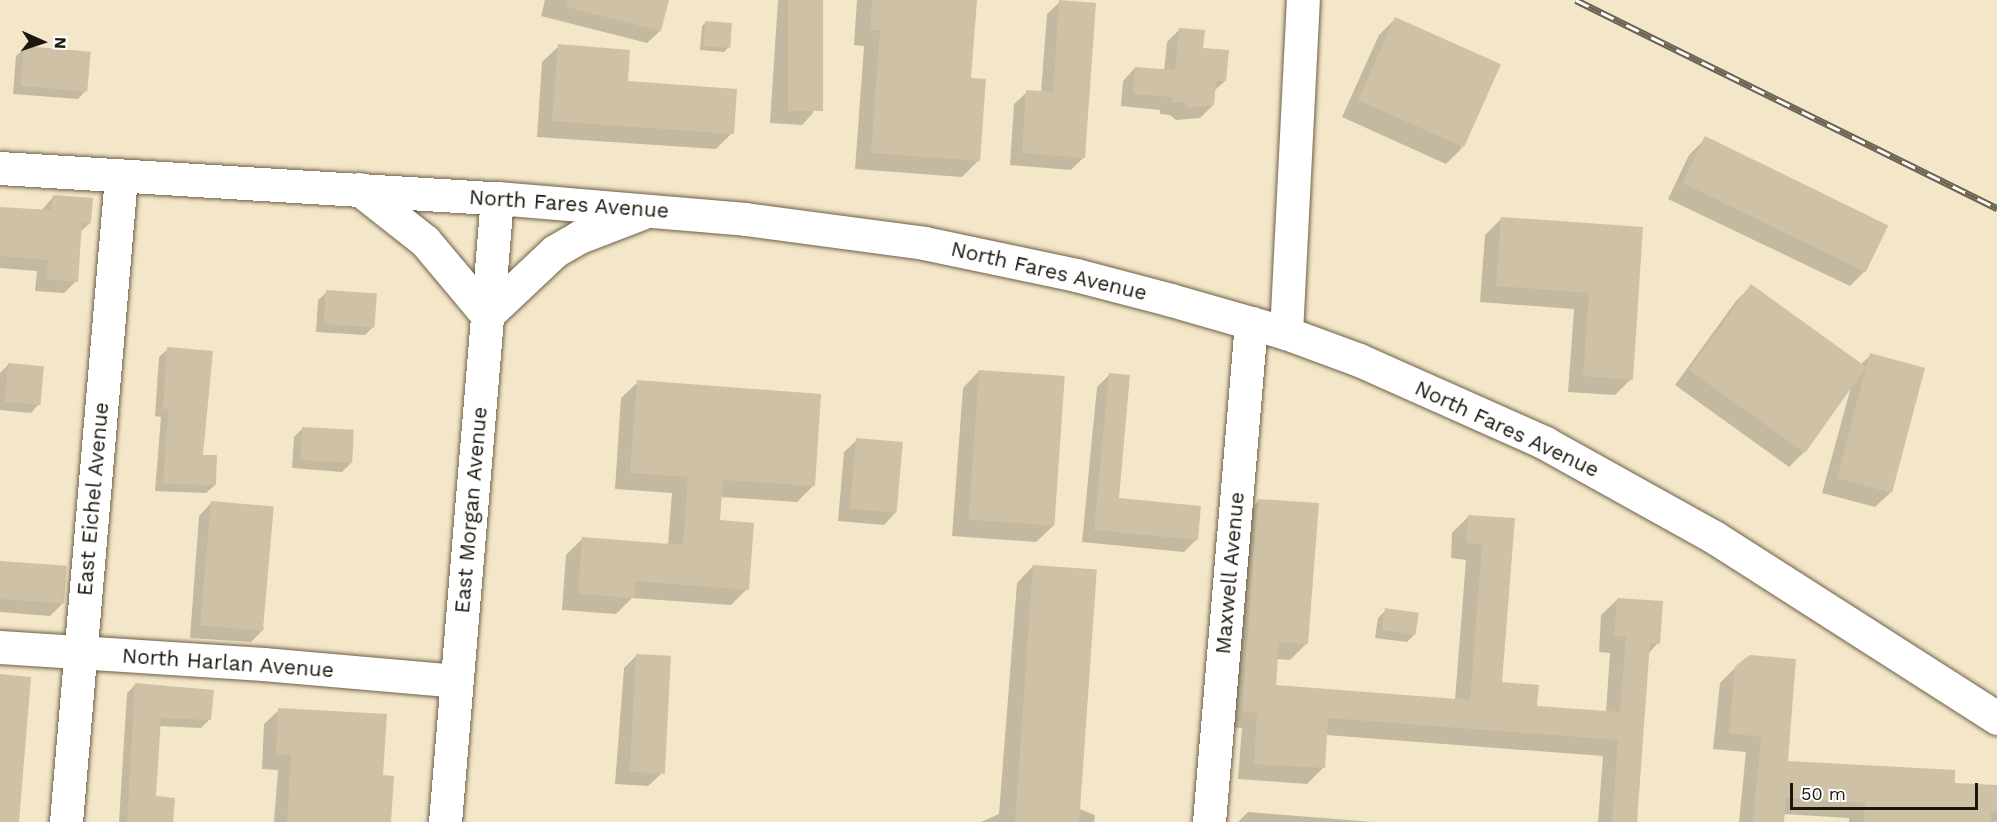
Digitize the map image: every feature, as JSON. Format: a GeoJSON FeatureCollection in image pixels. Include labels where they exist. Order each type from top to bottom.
{"type":"FeatureCollection","features":[{"type":"Feature","properties":{"kind":"street"},"geometry":{"type":"LineString","coordinates":[[1286,333],[1303,0]]}},
{"type":"Feature","properties":{"kind":"street","name":"North Fares Avenue"},"geometry":{"type":"LineString","coordinates":[[0,168],[497,198],[745,219],[924,243],[1076,274],[1286,333],[1359,360],[1535,438],[1608,476],[1714,537],[1997,718]]}},
{"type":"Feature","properties":{"kind":"street","name":"East Eichel Avenue"},"geometry":{"type":"LineString","coordinates":[[66,822],[121,176]]}},
{"type":"Feature","properties":{"kind":"street"},"geometry":{"type":"LineString","coordinates":[[359,189],[425,241],[487,315],[555,251],[579,237],[650,210]]}},
{"type":"Feature","properties":{"kind":"street","name":"East Morgan Avenue"},"geometry":{"type":"LineString","coordinates":[[445,822],[497,198]]}},
{"type":"Feature","properties":{"kind":"street","name":"Maxwell Avenue"},"geometry":{"type":"LineString","coordinates":[[1209,822],[1251,323]]}},
{"type":"Feature","properties":{"kind":"street","name":"North Harlan Avenue"},"geometry":{"type":"LineString","coordinates":[[0,647],[263,664],[456,681]]}},
{"type":"Feature","properties":{"kind":"building"},"geometry":{"type":"Polygon","coordinates":[[[567,0],[669,0],[661,31],[566,7],[567,0]]]}},
{"type":"Feature","properties":{"kind":"building"},"geometry":{"type":"Polygon","coordinates":[[[788,0],[823,0],[823,111],[788,111],[788,0]]]}},
{"type":"Feature","properties":{"kind":"building"},"geometry":{"type":"Polygon","coordinates":[[[872,0],[977,0],[971,78],[986,79],[980,161],[871,153],[880,30],[870,30],[872,0]]]}},
{"type":"Feature","properties":{"kind":"building"},"geometry":{"type":"Polygon","coordinates":[[[1059,0],[1096,3],[1085,158],[1022,153],[1026,90],[1053,92],[1059,0]]]}},
{"type":"Feature","properties":{"kind":"building"},"geometry":{"type":"Polygon","coordinates":[[[1395,17],[1501,64],[1464,147],[1358,100],[1395,17]]]}},
{"type":"Feature","properties":{"kind":"building"},"geometry":{"type":"Polygon","coordinates":[[[705,21],[732,23],[730,48],[703,46],[705,21]]]}},
{"type":"Feature","properties":{"kind":"building"},"geometry":{"type":"Polygon","coordinates":[[[1179,28],[1205,30],[1203,48],[1229,50],[1226,81],[1216,81],[1214,105],[1189,108],[1183,102],[1172,102],[1172,97],[1133,94],[1135,67],[1175,70],[1179,28]]]}},
{"type":"Feature","properties":{"kind":"building"},"geometry":{"type":"Polygon","coordinates":[[[558,44],[630,50],[628,81],[737,89],[734,134],[552,121],[558,44]]]}},
{"type":"Feature","properties":{"kind":"building"},"geometry":{"type":"Polygon","coordinates":[[[24,46],[91,52],[87,92],[21,86],[24,46]]]}},
{"type":"Feature","properties":{"kind":"building"},"geometry":{"type":"Polygon","coordinates":[[[1705,136],[1888,225],[1866,272],[1682,183],[1705,136]]]}},
{"type":"Feature","properties":{"kind":"building"},"geometry":{"type":"Polygon","coordinates":[[[53,195],[93,198],[91,223],[82,223],[78,282],[46,279],[48,260],[0,256],[0,207],[51,210],[53,195]]]}},
{"type":"Feature","properties":{"kind":"building"},"geometry":{"type":"Polygon","coordinates":[[[1501,217],[1643,227],[1633,380],[1583,376],[1589,293],[1496,286],[1501,217]]]}},
{"type":"Feature","properties":{"kind":"building"},"geometry":{"type":"Polygon","coordinates":[[[1751,284],[1866,367],[1805,453],[1689,370],[1751,284]]]}},
{"type":"Feature","properties":{"kind":"building"},"geometry":{"type":"Polygon","coordinates":[[[326,290],[377,294],[375,327],[324,324],[326,290]]]}},
{"type":"Feature","properties":{"kind":"building"},"geometry":{"type":"Polygon","coordinates":[[[167,347],[213,351],[203,455],[217,455],[216,485],[163,484],[168,409],[163,409],[167,347]]]}},
{"type":"Feature","properties":{"kind":"building"},"geometry":{"type":"Polygon","coordinates":[[[1870,353],[1925,368],[1892,493],[1837,478],[1870,353]]]}},
{"type":"Feature","properties":{"kind":"building"},"geometry":{"type":"Polygon","coordinates":[[[8,363],[44,366],[40,405],[5,402],[8,363]]]}},
{"type":"Feature","properties":{"kind":"building"},"geometry":{"type":"Polygon","coordinates":[[[979,370],[1065,376],[1054,526],[969,520],[979,370]]]}},
{"type":"Feature","properties":{"kind":"building"},"geometry":{"type":"Polygon","coordinates":[[[1109,373],[1130,375],[1119,498],[1201,506],[1198,540],[1094,530],[1109,373]]]}},
{"type":"Feature","properties":{"kind":"building"},"geometry":{"type":"Polygon","coordinates":[[[637,380],[821,394],[815,486],[723,480],[720,520],[754,523],[749,590],[635,581],[634,598],[578,594],[582,537],[683,545],[688,477],[630,473],[637,380]]]}},
{"type":"Feature","properties":{"kind":"building"},"geometry":{"type":"Polygon","coordinates":[[[302,427],[354,430],[352,463],[300,460],[302,427]]]}},
{"type":"Feature","properties":{"kind":"building"},"geometry":{"type":"Polygon","coordinates":[[[856,438],[903,442],[897,513],[850,509],[856,438]]]}},
{"type":"Feature","properties":{"kind":"building"},"geometry":{"type":"Polygon","coordinates":[[[1258,499],[1319,503],[1308,644],[1279,642],[1276,685],[1470,700],[1482,544],[1466,543],[1468,515],[1515,518],[1502,682],[1539,685],[1537,706],[1620,712],[1626,637],[1614,636],[1617,598],[1663,601],[1660,644],[1650,643],[1637,822],[1612,822],[1618,740],[1328,718],[1325,768],[1254,764],[1257,713],[1242,711],[1258,499]]]}},
{"type":"Feature","properties":{"kind":"building"},"geometry":{"type":"Polygon","coordinates":[[[211,501],[274,506],[263,631],[200,626],[211,501]]]}},
{"type":"Feature","properties":{"kind":"building"},"geometry":{"type":"Polygon","coordinates":[[[0,561],[67,566],[64,604],[0,599],[0,561]]]}},
{"type":"Feature","properties":{"kind":"building"},"geometry":{"type":"Polygon","coordinates":[[[1033,565],[1097,569],[1079,822],[1015,822],[1033,565]]]}},
{"type":"Feature","properties":{"kind":"building"},"geometry":{"type":"Polygon","coordinates":[[[1385,608],[1419,613],[1416,635],[1382,630],[1385,608]]]}},
{"type":"Feature","properties":{"kind":"building"},"geometry":{"type":"Polygon","coordinates":[[[636,654],[671,656],[665,774],[630,772],[636,654]]]}},
{"type":"Feature","properties":{"kind":"building"},"geometry":{"type":"Polygon","coordinates":[[[1750,655],[1796,659],[1788,761],[1955,770],[1955,783],[1997,785],[1997,812],[1991,812],[1990,822],[1864,822],[1865,803],[1786,798],[1784,822],[1753,822],[1761,737],[1729,733],[1735,666],[1750,655]]]}},
{"type":"Feature","properties":{"kind":"building"},"geometry":{"type":"Polygon","coordinates":[[[0,674],[31,677],[19,822],[0,822],[0,674]]]}},
{"type":"Feature","properties":{"kind":"building"},"geometry":{"type":"Polygon","coordinates":[[[135,683],[214,690],[211,720],[161,718],[156,796],[175,798],[173,822],[127,822],[135,683]]]}},
{"type":"Feature","properties":{"kind":"building"},"geometry":{"type":"Polygon","coordinates":[[[278,708],[387,714],[383,775],[394,776],[391,822],[287,822],[291,755],[276,755],[278,708]]]}},
{"type":"Feature","properties":{"kind":"railway"},"geometry":{"type":"LineString","coordinates":[[1576,0],[1997,208]]}}]}
